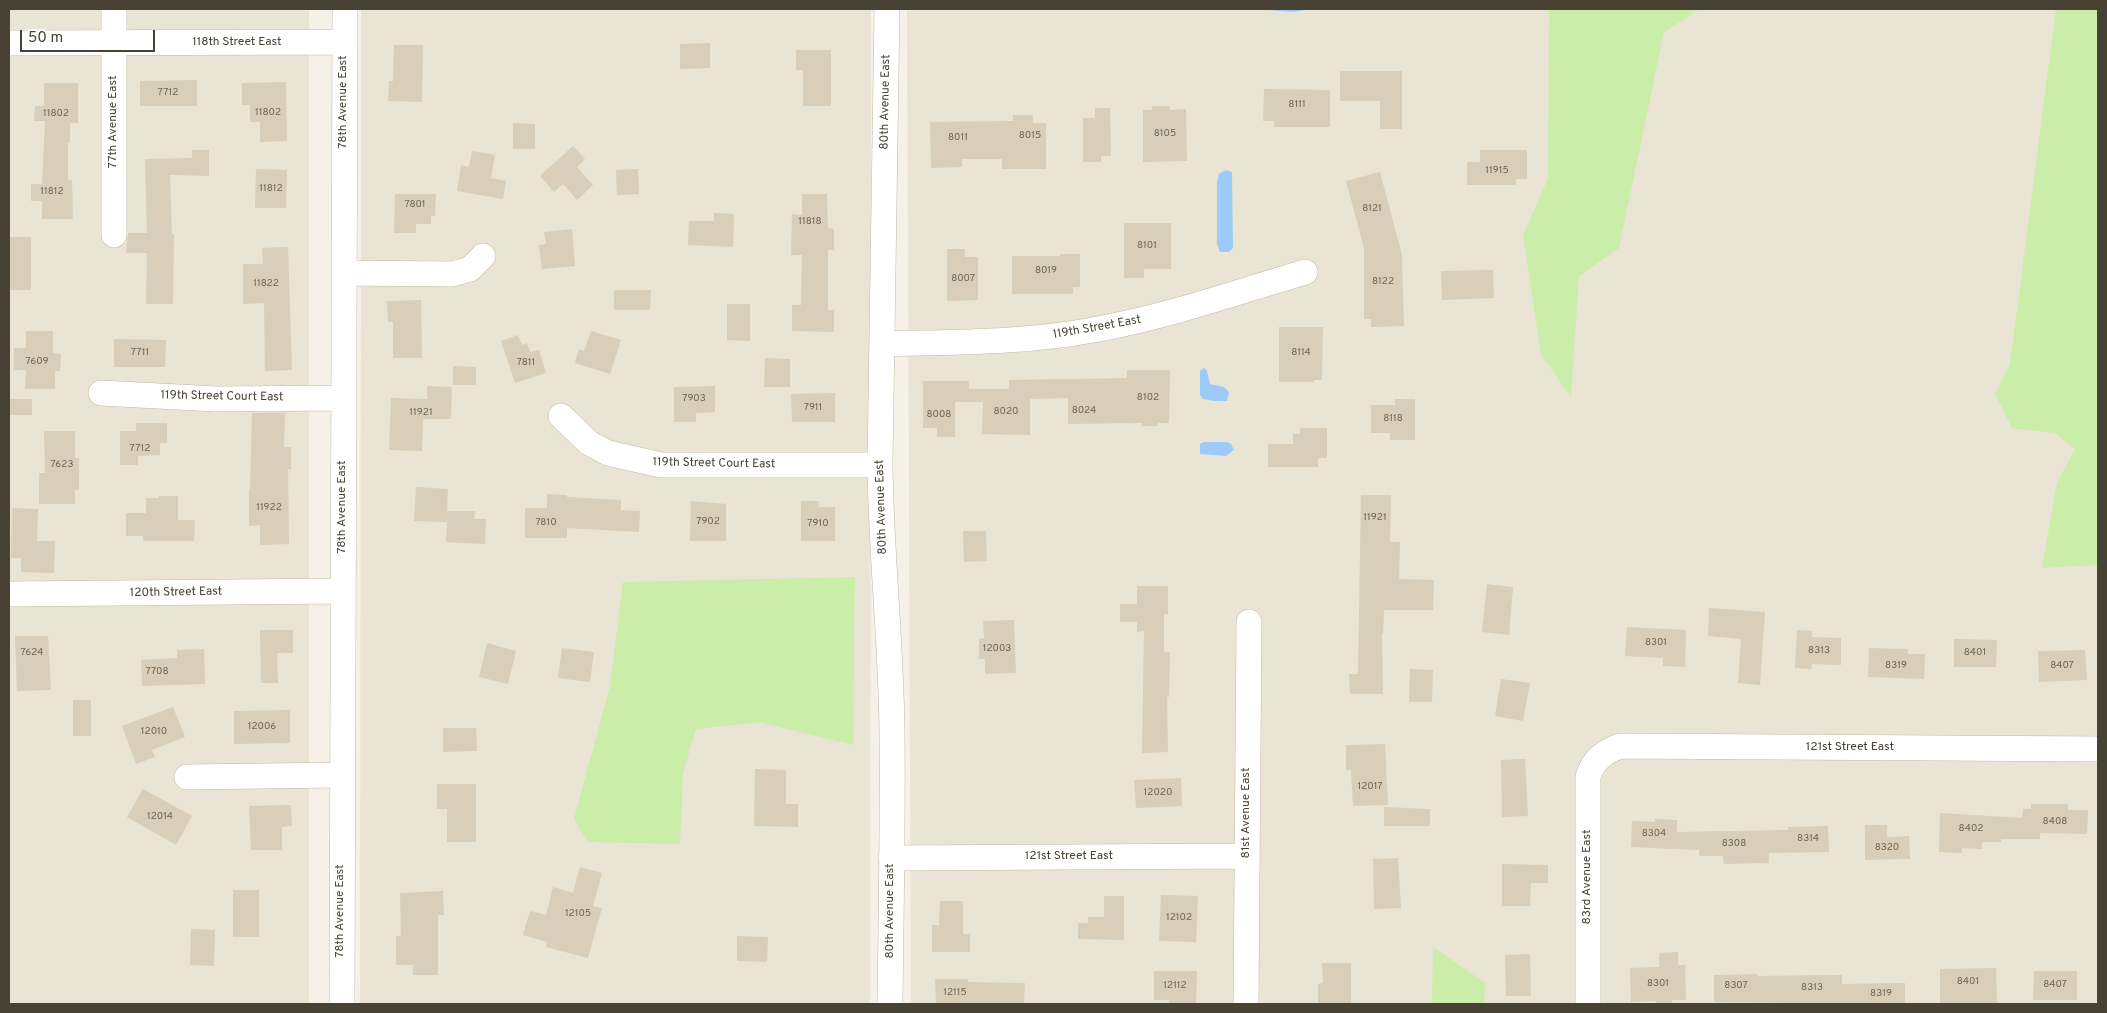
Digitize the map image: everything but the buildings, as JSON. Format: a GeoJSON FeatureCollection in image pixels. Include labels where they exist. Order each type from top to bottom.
{"type":"FeatureCollection","features":[{"type":"Feature","properties":{"kind":"street","name":"77th Avenue East"},"geometry":{"type":"LineString","coordinates":[[114,9],[114,235]]}},
{"type":"Feature","properties":{"kind":"street","name":"78th Avenue East"},"geometry":{"type":"LineString","coordinates":[[342,1004],[341,775],[345,9]]}},
{"type":"Feature","properties":{"kind":"street","name":"80th Avenue East"},"geometry":{"type":"LineString","coordinates":[[887,9],[880,465],[892,730],[890,1004]]}},
{"type":"Feature","properties":{"kind":"street","name":"118th Street East"},"geometry":{"type":"LineString","coordinates":[[9,44],[344,42]]}},
{"type":"Feature","properties":{"kind":"street"},"geometry":{"type":"LineString","coordinates":[[344,273],[452,274],[470,268],[483,256]]}},
{"type":"Feature","properties":{"kind":"street","name":"119th Street East"},"geometry":{"type":"LineString","coordinates":[[882,344],[1031,339],[1093,330],[1167,314],[1305,272]]}},
{"type":"Feature","properties":{"kind":"street","name":"119th Street Court East"},"geometry":{"type":"LineString","coordinates":[[101,393],[216,399],[344,398]]}},
{"type":"Feature","properties":{"kind":"street","name":"119th Street Court East"},"geometry":{"type":"LineString","coordinates":[[561,416],[588,443],[608,453],[660,465],[880,465]]}},
{"type":"Feature","properties":{"kind":"street","name":"120th Street East"},"geometry":{"type":"LineString","coordinates":[[9,594],[342,591]]}},
{"type":"Feature","properties":{"kind":"street","name":"81st Avenue East"},"geometry":{"type":"LineString","coordinates":[[1246,1004],[1249,622]]}},
{"type":"Feature","properties":{"kind":"street","name":"121st Street East"},"geometry":{"type":"LineString","coordinates":[[1603,755],[1620,746],[2098,749]]}},
{"type":"Feature","properties":{"kind":"street","name":"83rd Avenue East"},"geometry":{"type":"LineString","coordinates":[[1588,1004],[1588,776],[1596,761],[1603,755]]}},
{"type":"Feature","properties":{"kind":"street"},"geometry":{"type":"LineString","coordinates":[[188,777],[341,775]]}},
{"type":"Feature","properties":{"kind":"street","name":"121st Street East"},"geometry":{"type":"LineString","coordinates":[[891,858],[1247,856]]}},
{"type":"Feature","properties":{"kind":"shaded area"},"geometry":{"type":"Polygon","coordinates":[[[9,9],[309,9],[309,1004],[9,1004],[9,9]]]}},
{"type":"Feature","properties":{"kind":"shaded area"},"geometry":{"type":"Polygon","coordinates":[[[361,9],[871,9],[870,1004],[360,1004],[361,9]]]}},
{"type":"Feature","properties":{"kind":"shaded area"},"geometry":{"type":"Polygon","coordinates":[[[907,9],[2098,9],[2098,1004],[911,1004],[907,9]]]}},
{"type":"Feature","properties":{"kind":"green space"},"geometry":{"type":"Polygon","coordinates":[[[1549,9],[1700,9],[1664,32],[1619,248],[1579,276],[1571,397],[1541,354],[1523,235],[1548,179],[1549,9]]]}},
{"type":"Feature","properties":{"kind":"green space"},"geometry":{"type":"Polygon","coordinates":[[[2056,9],[2098,9],[2098,565],[2042,568],[2057,483],[2075,449],[2055,433],[2012,428],[1995,394],[2010,364],[2056,9]]]}},
{"type":"Feature","properties":{"kind":"green space"},"geometry":{"type":"Polygon","coordinates":[[[855,577],[853,745],[759,722],[696,729],[683,773],[680,844],[588,842],[574,819],[610,686],[623,582],[855,577]]]}},
{"type":"Feature","properties":{"kind":"green space"},"geometry":{"type":"Polygon","coordinates":[[[1433,947],[1485,983],[1484,1004],[1432,1004],[1433,947]]]}},
{"type":"Feature","properties":{"kind":"water"},"geometry":{"type":"Polygon","coordinates":[[[1255,9],[1310,9],[1294,12],[1255,9]]]}},
{"type":"Feature","properties":{"kind":"water"},"geometry":{"type":"Polygon","coordinates":[[[1226,170],[1232,172],[1233,248],[1229,252],[1220,252],[1217,244],[1217,183],[1219,174],[1226,170]]]}},
{"type":"Feature","properties":{"kind":"water"},"geometry":{"type":"Polygon","coordinates":[[[1204,368],[1207,371],[1210,384],[1224,387],[1229,392],[1227,401],[1203,399],[1200,395],[1200,371],[1204,368]]]}},
{"type":"Feature","properties":{"kind":"water"},"geometry":{"type":"Polygon","coordinates":[[[1204,442],[1227,442],[1231,444],[1234,450],[1226,456],[1200,454],[1200,444],[1204,442]]]}}]}
